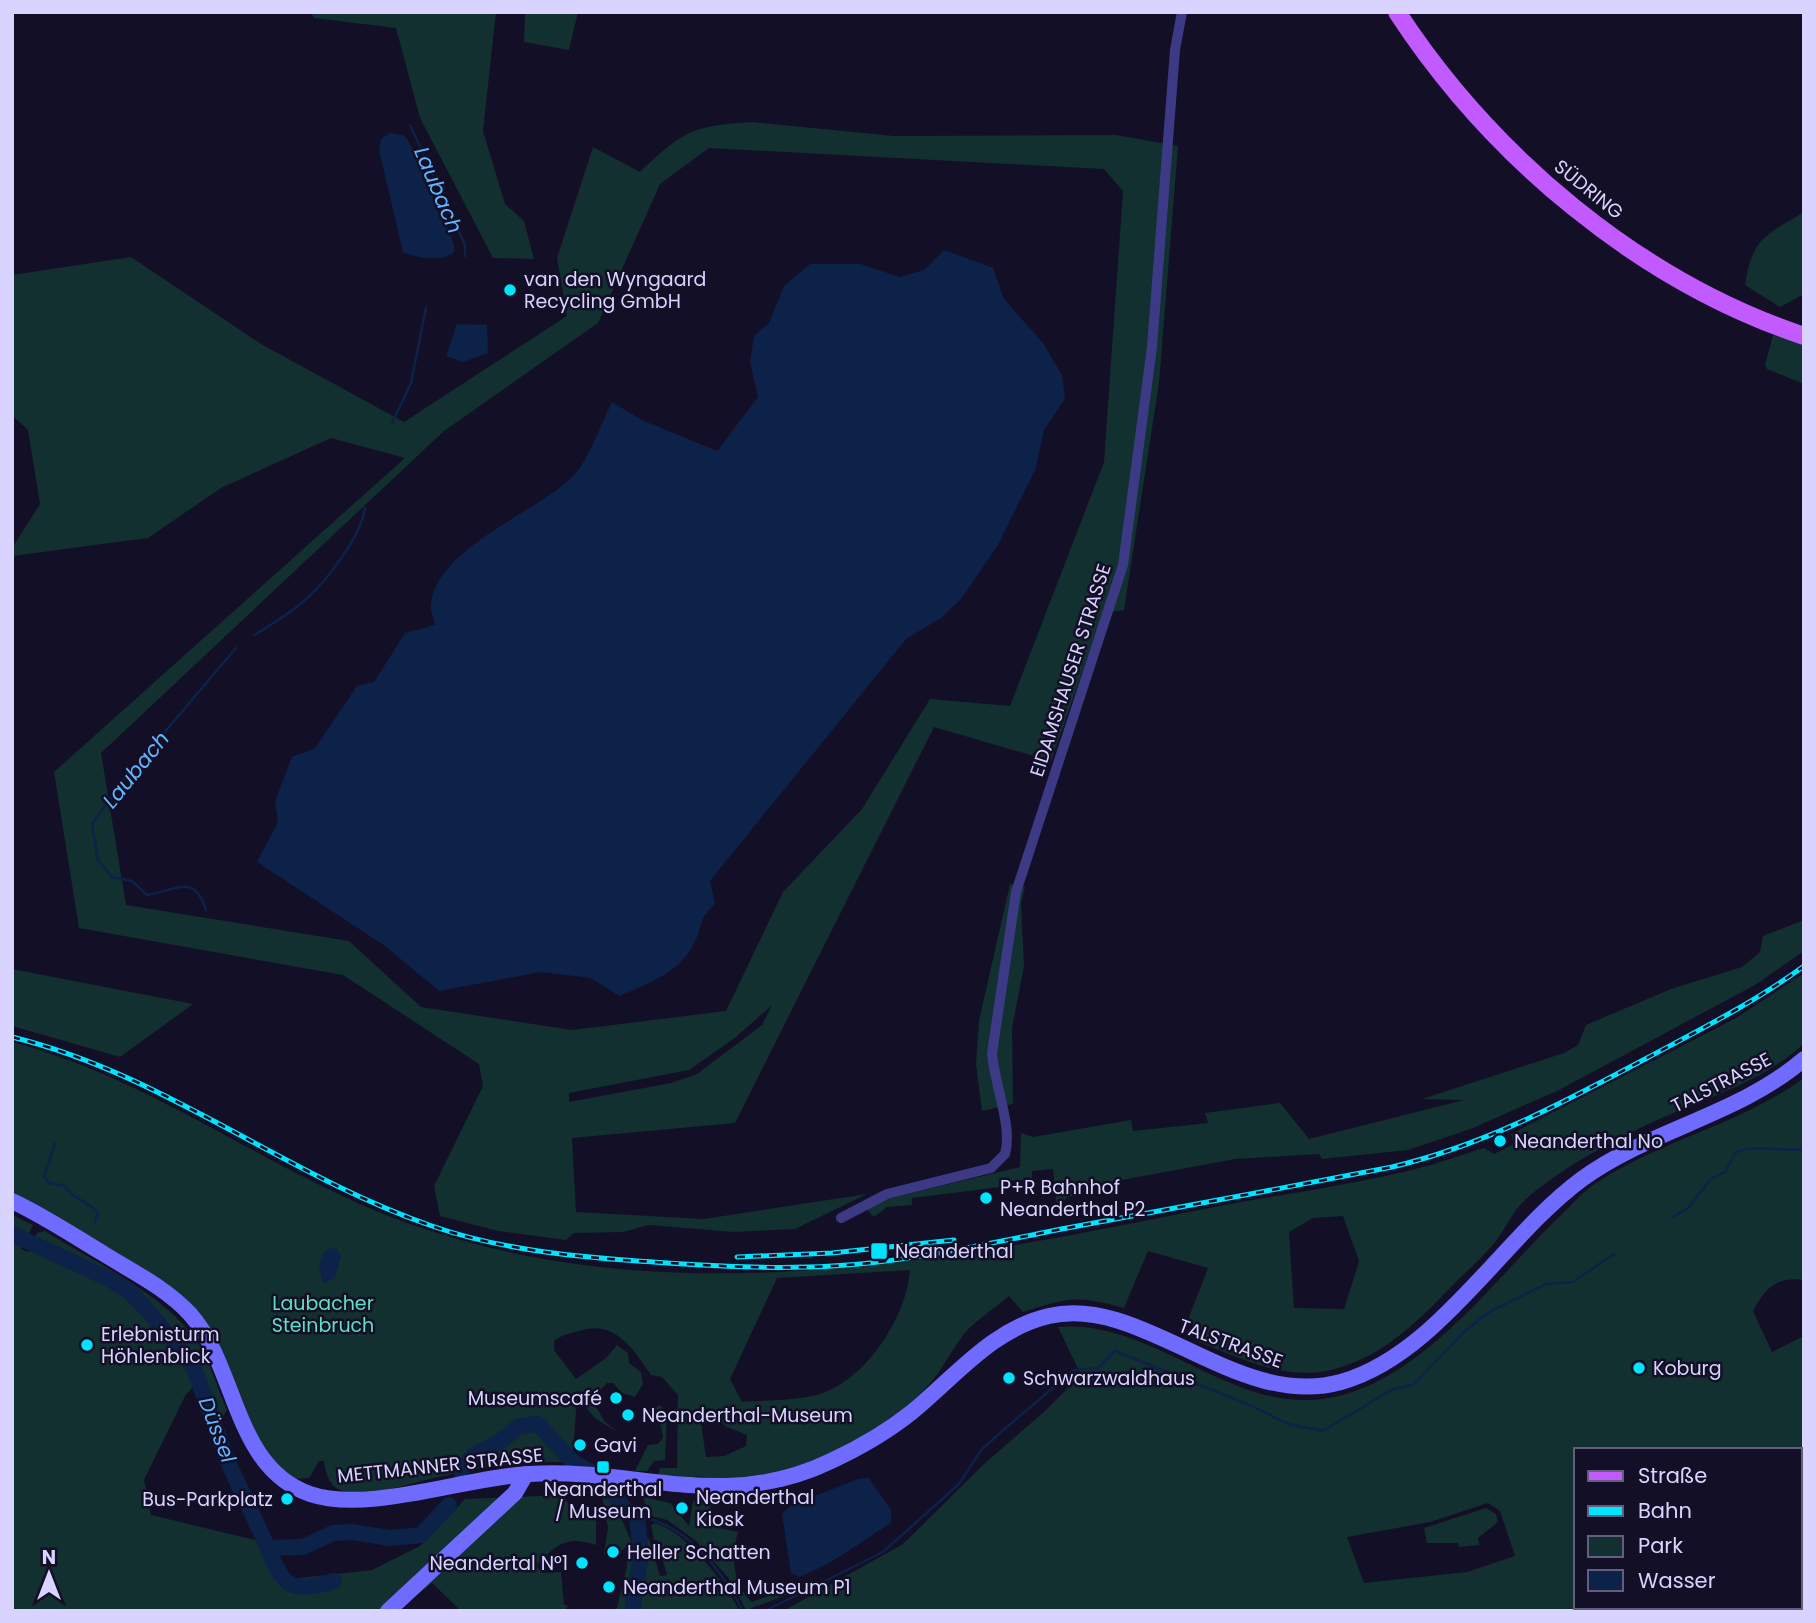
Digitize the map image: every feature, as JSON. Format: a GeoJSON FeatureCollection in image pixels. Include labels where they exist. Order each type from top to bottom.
{"type":"FeatureCollection","features":[{"type":"Feature","properties":{"kind":"main road","name":"SÜDRING"},"geometry":{"type":"LineString","coordinates":[[1397,12],[1449,86],[1518,159],[1593,221],[1653,263],[1712,296],[1773,326],[1804,336]]}},
{"type":"Feature","properties":{"kind":"main road","name":"TALSTRASSE"},"geometry":{"type":"LineString","coordinates":[[592,1477],[715,1488],[780,1480],[815,1469],[901,1421],[990,1343],[1035,1320],[1065,1313],[1094,1314],[1116,1321],[1267,1382],[1298,1386],[1343,1381],[1379,1366],[1409,1346],[1539,1216],[1579,1181],[1646,1142],[1747,1097],[1804,1059]]}},
{"type":"Feature","properties":{"kind":"main road","name":"METTMANNER STRASSE"},"geometry":{"type":"LineString","coordinates":[[12,1201],[149,1281],[189,1313],[211,1347],[257,1452],[271,1469],[291,1485],[317,1496],[345,1500],[526,1474],[592,1477]]}},
{"type":"Feature","properties":{"kind":"main road"},"geometry":{"type":"LineString","coordinates":[[388,1611],[497,1511],[523,1483],[526,1474]]}},
{"type":"Feature","properties":{"kind":"street","name":"EIDAMSHAUSER STRASSE"},"geometry":{"type":"LineString","coordinates":[[841,1218],[887,1194],[991,1168],[1005,1154],[1006,1132],[993,1076],[992,1053],[1016,892],[1124,565],[1152,347],[1175,50],[1182,12]]}},
{"type":"Feature","properties":{"kind":"green space"},"geometry":{"type":"Polygon","coordinates":[[[311,12],[496,12],[483,131],[505,204],[524,221],[534,259],[493,258],[420,118],[396,28],[314,18],[311,12]]]}},
{"type":"Feature","properties":{"kind":"green space"},"geometry":{"type":"Polygon","coordinates":[[[525,12],[578,12],[569,50],[524,42],[525,12]]]}},
{"type":"Feature","properties":{"kind":"green space"},"geometry":{"type":"Polygon","coordinates":[[[751,122],[894,136],[1116,135],[1178,146],[1159,383],[1124,610],[1103,613],[1051,761],[934,727],[735,1123],[572,1138],[576,1212],[704,1219],[867,1194],[795,1229],[734,1232],[649,1225],[623,1232],[574,1233],[566,1240],[498,1231],[440,1216],[434,1186],[483,1086],[479,1064],[343,975],[79,928],[54,772],[405,458],[331,438],[221,488],[148,538],[12,556],[12,548],[40,504],[28,430],[12,415],[12,275],[131,257],[261,344],[404,422],[567,316],[557,258],[593,147],[640,172],[667,147],[690,133],[715,126],[751,122]],[[709,148],[660,184],[598,323],[444,431],[101,753],[126,905],[349,941],[421,1007],[572,1030],[726,1011],[783,892],[862,809],[930,699],[1010,706],[1104,462],[1123,191],[1104,169],[709,148]],[[772,1005],[736,1037],[689,1070],[569,1093],[569,1102],[671,1083],[697,1074],[762,1025],[772,1005]]]}},
{"type":"Feature","properties":{"kind":"green space"},"geometry":{"type":"Polygon","coordinates":[[[1804,212],[1804,294],[1780,307],[1745,285],[1748,269],[1757,247],[1763,240],[1804,212]]]}},
{"type":"Feature","properties":{"kind":"green space"},"geometry":{"type":"Polygon","coordinates":[[[1773,335],[1804,344],[1804,384],[1767,369],[1765,365],[1773,335]]]}},
{"type":"Feature","properties":{"kind":"green space"},"geometry":{"type":"Polygon","coordinates":[[[1010,884],[1025,887],[1021,904],[1024,966],[1012,1028],[1013,1104],[982,1111],[976,1065],[979,1021],[1010,884]]]}},
{"type":"Feature","properties":{"kind":"green space"},"geometry":{"type":"Polygon","coordinates":[[[1804,920],[1804,951],[1755,985],[1559,1090],[1473,1128],[1408,1150],[1322,1159],[1319,1154],[1235,1159],[1073,1189],[1073,1196],[1067,1197],[1057,1209],[1053,1169],[1032,1171],[1032,1179],[1009,1181],[1008,1186],[912,1198],[912,1205],[887,1207],[874,1217],[866,1209],[891,1198],[1020,1167],[1021,1133],[1033,1137],[1131,1120],[1133,1131],[1208,1123],[1205,1113],[1280,1103],[1309,1139],[1464,1100],[1422,1099],[1564,1053],[1578,1045],[1586,1025],[1671,989],[1742,967],[1760,952],[1763,936],[1804,920]]]}},
{"type":"Feature","properties":{"kind":"green space"},"geometry":{"type":"Polygon","coordinates":[[[12,969],[193,1004],[120,1057],[12,1026],[12,969]]]}},
{"type":"Feature","properties":{"kind":"green space","name":"Laubacher Steinbruch"},"geometry":{"type":"Polygon","coordinates":[[[1804,973],[1804,1043],[1758,1076],[1613,1142],[1554,1177],[1523,1202],[1491,1247],[1428,1310],[1399,1336],[1368,1356],[1331,1370],[1297,1373],[1263,1366],[1199,1342],[1189,1317],[1208,1268],[1148,1251],[1124,1308],[1095,1301],[1074,1300],[1052,1303],[1023,1312],[1009,1296],[964,1334],[935,1378],[923,1391],[875,1430],[818,1460],[757,1476],[726,1479],[695,1476],[695,1481],[658,1475],[660,1468],[677,1468],[678,1395],[662,1377],[651,1375],[622,1339],[603,1329],[592,1328],[566,1334],[554,1341],[554,1350],[576,1379],[606,1358],[617,1345],[628,1353],[629,1363],[641,1372],[643,1384],[635,1397],[622,1393],[613,1383],[607,1383],[591,1399],[605,1422],[619,1433],[596,1419],[577,1397],[573,1453],[567,1462],[487,1468],[366,1493],[343,1491],[334,1487],[327,1475],[324,1461],[319,1461],[309,1478],[295,1479],[282,1471],[261,1445],[204,1327],[12,1196],[12,1042],[65,1059],[116,1080],[359,1204],[410,1224],[507,1252],[605,1268],[704,1273],[804,1271],[904,1261],[1003,1247],[1378,1178],[1484,1148],[1494,1154],[1514,1144],[1511,1134],[1736,1018],[1804,973]],[[1343,1216],[1313,1218],[1289,1232],[1294,1308],[1344,1309],[1359,1261],[1343,1216]],[[910,1270],[777,1278],[730,1379],[742,1402],[814,1396],[840,1385],[870,1359],[893,1324],[907,1288],[910,1270]],[[710,1408],[699,1410],[706,1457],[724,1456],[746,1446],[747,1435],[725,1426],[710,1408]]]}},
{"type":"Feature","properties":{"kind":"green space"},"geometry":{"type":"Polygon","coordinates":[[[1804,1078],[1804,1280],[1786,1280],[1773,1285],[1753,1311],[1772,1352],[1804,1336],[1804,1611],[783,1611],[903,1544],[984,1464],[1046,1410],[1081,1375],[1058,1327],[1091,1328],[1122,1335],[1214,1376],[1276,1397],[1308,1400],[1345,1394],[1380,1380],[1445,1334],[1593,1185],[1645,1156],[1752,1109],[1804,1078]],[[1488,1503],[1430,1522],[1347,1537],[1364,1583],[1467,1572],[1515,1556],[1500,1511],[1488,1503]]]}},
{"type":"Feature","properties":{"kind":"green space"},"geometry":{"type":"Polygon","coordinates":[[[12,1215],[33,1225],[21,1249],[28,1252],[37,1233],[45,1231],[141,1289],[159,1303],[190,1332],[207,1359],[227,1410],[222,1418],[202,1402],[195,1385],[185,1396],[144,1480],[151,1515],[259,1541],[281,1580],[372,1570],[420,1546],[465,1499],[564,1495],[573,1515],[596,1516],[596,1545],[577,1541],[563,1543],[536,1565],[542,1573],[561,1572],[564,1604],[568,1606],[564,1611],[461,1611],[432,1583],[397,1611],[12,1611],[12,1215]]]}},
{"type":"Feature","properties":{"kind":"green space"},"geometry":{"type":"Polygon","coordinates":[[[660,1405],[667,1416],[665,1460],[654,1461],[647,1471],[635,1471],[648,1445],[658,1444],[663,1438],[661,1426],[649,1412],[660,1405]]]}},
{"type":"Feature","properties":{"kind":"green space"},"geometry":{"type":"Polygon","coordinates":[[[601,1491],[618,1511],[632,1543],[621,1551],[617,1550],[612,1561],[604,1554],[608,1528],[601,1491]]]}},
{"type":"Feature","properties":{"kind":"green space"},"geometry":{"type":"Polygon","coordinates":[[[643,1497],[670,1503],[689,1526],[693,1501],[711,1502],[709,1526],[738,1532],[734,1551],[735,1569],[745,1595],[752,1602],[784,1590],[787,1595],[746,1610],[730,1580],[696,1541],[667,1520],[648,1515],[643,1497]]]}},
{"type":"Feature","properties":{"kind":"green space"},"geometry":{"type":"Polygon","coordinates":[[[1486,1508],[1496,1514],[1498,1522],[1478,1538],[1479,1545],[1459,1547],[1458,1543],[1427,1543],[1424,1528],[1486,1508]]]}},
{"type":"Feature","properties":{"kind":"green space"},"geometry":{"type":"Polygon","coordinates":[[[655,1523],[680,1537],[692,1548],[714,1572],[740,1611],[636,1611],[644,1571],[642,1540],[649,1539],[660,1576],[667,1575],[657,1540],[654,1540],[651,1525],[655,1523]]]}},
{"type":"Feature","properties":{"kind":"green space"},"geometry":{"type":"Polygon","coordinates":[[[634,1547],[636,1570],[627,1611],[616,1611],[627,1566],[626,1553],[634,1547]]]}},
{"type":"Feature","properties":{"kind":"water"},"geometry":{"type":"Polygon","coordinates":[[[390,133],[403,135],[407,139],[433,184],[454,245],[454,252],[449,255],[429,258],[403,252],[379,150],[381,139],[390,133]]]}},
{"type":"Feature","properties":{"kind":"water"},"geometry":{"type":"Polygon","coordinates":[[[944,250],[993,268],[1004,299],[1043,343],[1062,375],[1065,399],[1044,430],[1036,468],[998,545],[961,599],[941,618],[906,639],[710,881],[715,904],[704,916],[697,937],[684,959],[654,981],[619,996],[591,978],[541,972],[439,991],[385,946],[257,862],[278,822],[275,801],[292,757],[315,748],[357,686],[374,682],[405,633],[435,625],[431,604],[437,584],[451,565],[470,548],[559,488],[575,474],[612,402],[642,420],[717,451],[758,397],[750,362],[754,336],[769,323],[784,286],[810,264],[860,264],[900,277],[924,270],[944,250]]]}},
{"type":"Feature","properties":{"kind":"water"},"geometry":{"type":"Polygon","coordinates":[[[457,324],[487,325],[488,353],[463,362],[446,356],[457,324]]]}},
{"type":"Feature","properties":{"kind":"water"},"geometry":{"type":"Polygon","coordinates":[[[331,1248],[337,1249],[341,1256],[335,1278],[323,1284],[319,1267],[324,1252],[331,1248]]]}},
{"type":"Feature","properties":{"kind":"water"},"geometry":{"type":"Polygon","coordinates":[[[869,1478],[891,1510],[891,1523],[824,1566],[799,1577],[791,1573],[782,1514],[790,1506],[858,1479],[869,1478]]]}},
{"type":"Feature","properties":{"kind":"waterway","name":"Laubach"},"geometry":{"type":"LineString","coordinates":[[410,125],[465,245],[465,256]]}},
{"type":"Feature","properties":{"kind":"waterway","name":"Laubach"},"geometry":{"type":"LineString","coordinates":[[392,423],[411,383],[426,308]]}},
{"type":"Feature","properties":{"kind":"waterway","name":"Laubach"},"geometry":{"type":"LineString","coordinates":[[255,635],[299,605],[323,582],[357,532],[365,508]]}},
{"type":"Feature","properties":{"kind":"waterway","name":"Laubach"},"geometry":{"type":"LineString","coordinates":[[206,910],[196,891],[189,887],[147,895],[132,881],[112,877],[98,860],[92,824],[123,781],[236,648]]}},
{"type":"Feature","properties":{"kind":"waterway","name":"Laubach"},"geometry":{"type":"LineString","coordinates":[[55,1143],[44,1177],[49,1183],[65,1186],[94,1209],[98,1213],[95,1222]]}},
{"type":"Feature","properties":{"kind":"waterway"},"geometry":{"type":"LineString","coordinates":[[1673,1217],[1688,1208],[1711,1179],[1725,1172],[1736,1152],[1752,1149],[1804,1149]]}},
{"type":"Feature","properties":{"kind":"waterway","name":"Düssel"},"geometry":{"type":"LineString","coordinates":[[12,1234],[109,1279],[130,1292],[145,1307],[193,1366],[228,1462],[268,1548],[303,1547],[333,1533],[351,1532],[390,1538],[421,1535],[449,1505]]}},
{"type":"Feature","properties":{"kind":"waterway"},"geometry":{"type":"LineString","coordinates":[[765,1611],[883,1552],[959,1484],[982,1449],[1008,1426],[1074,1370],[1098,1368],[1115,1351],[1252,1406],[1288,1424],[1323,1431],[1393,1389],[1413,1385],[1465,1331],[1491,1311],[1546,1284],[1573,1282],[1614,1254]]}},
{"type":"Feature","properties":{"kind":"waterway","name":"Düssel"},"geometry":{"type":"LineString","coordinates":[[461,1471],[473,1456],[502,1440],[519,1426],[538,1424],[573,1462],[602,1479],[625,1509],[637,1516],[641,1555],[632,1611]]}},
{"type":"Feature","properties":{"kind":"waterway"},"geometry":{"type":"LineString","coordinates":[[637,1516],[671,1528],[700,1550],[724,1579],[743,1611]]}},
{"type":"Feature","properties":{"kind":"waterway","name":"Düssel"},"geometry":{"type":"LineString","coordinates":[[268,1548],[279,1572],[291,1584],[308,1587],[334,1581]]}},
{"type":"Feature","properties":{"kind":"railway"},"geometry":{"type":"LineString","coordinates":[[12,1037],[68,1054],[121,1075],[326,1181],[378,1205],[457,1234],[508,1246],[585,1257],[710,1265],[808,1267],[862,1264],[950,1251],[1392,1167],[1426,1158],[1523,1121],[1585,1090],[1727,1015],[1804,966]]}},
{"type":"Feature","properties":{"kind":"railway"},"geometry":{"type":"LineString","coordinates":[[737,1257],[832,1253],[954,1240]]}},
{"type":"Feature","properties":{"kind":"place","name":"van den Wyngaard Recycling GmbH"},"geometry":{"type":"Point","coordinates":[510,290]}},
{"type":"Feature","properties":{"kind":"place","name":"Neanderthal No"},"geometry":{"type":"Point","coordinates":[1500,1141]}},
{"type":"Feature","properties":{"kind":"place","name":"P+R Bahnhof Neanderthal P2"},"geometry":{"type":"Point","coordinates":[986,1198]}},
{"type":"Feature","properties":{"kind":"place","name":"Neanderthal"},"geometry":{"type":"Point","coordinates":[879,1251]}},
{"type":"Feature","properties":{"kind":"place","name":"Erlebnisturm Höhlenblick"},"geometry":{"type":"Point","coordinates":[87,1345]}},
{"type":"Feature","properties":{"kind":"place","name":"Koburg"},"geometry":{"type":"Point","coordinates":[1639,1368]}},
{"type":"Feature","properties":{"kind":"place","name":"Schwarzwaldhaus"},"geometry":{"type":"Point","coordinates":[1009,1378]}},
{"type":"Feature","properties":{"kind":"place","name":"Museumscafé"},"geometry":{"type":"Point","coordinates":[616,1398]}},
{"type":"Feature","properties":{"kind":"place","name":"Neanderthal-Museum"},"geometry":{"type":"Point","coordinates":[628,1415]}},
{"type":"Feature","properties":{"kind":"place","name":"Gavi"},"geometry":{"type":"Point","coordinates":[580,1445]}},
{"type":"Feature","properties":{"kind":"place","name":"Neanderthal / Museum"},"geometry":{"type":"Point","coordinates":[603,1467]}},
{"type":"Feature","properties":{"kind":"place","name":"Bus-Parkplatz"},"geometry":{"type":"Point","coordinates":[287,1499]}},
{"type":"Feature","properties":{"kind":"place","name":"Neanderthal Kiosk"},"geometry":{"type":"Point","coordinates":[682,1508]}},
{"type":"Feature","properties":{"kind":"place","name":"Heller Schatten"},"geometry":{"type":"Point","coordinates":[613,1552]}},
{"type":"Feature","properties":{"kind":"place","name":"Neandertal N°1"},"geometry":{"type":"Point","coordinates":[582,1563]}},
{"type":"Feature","properties":{"kind":"place","name":"Neanderthal Museum P1"},"geometry":{"type":"Point","coordinates":[609,1587]}}]}
